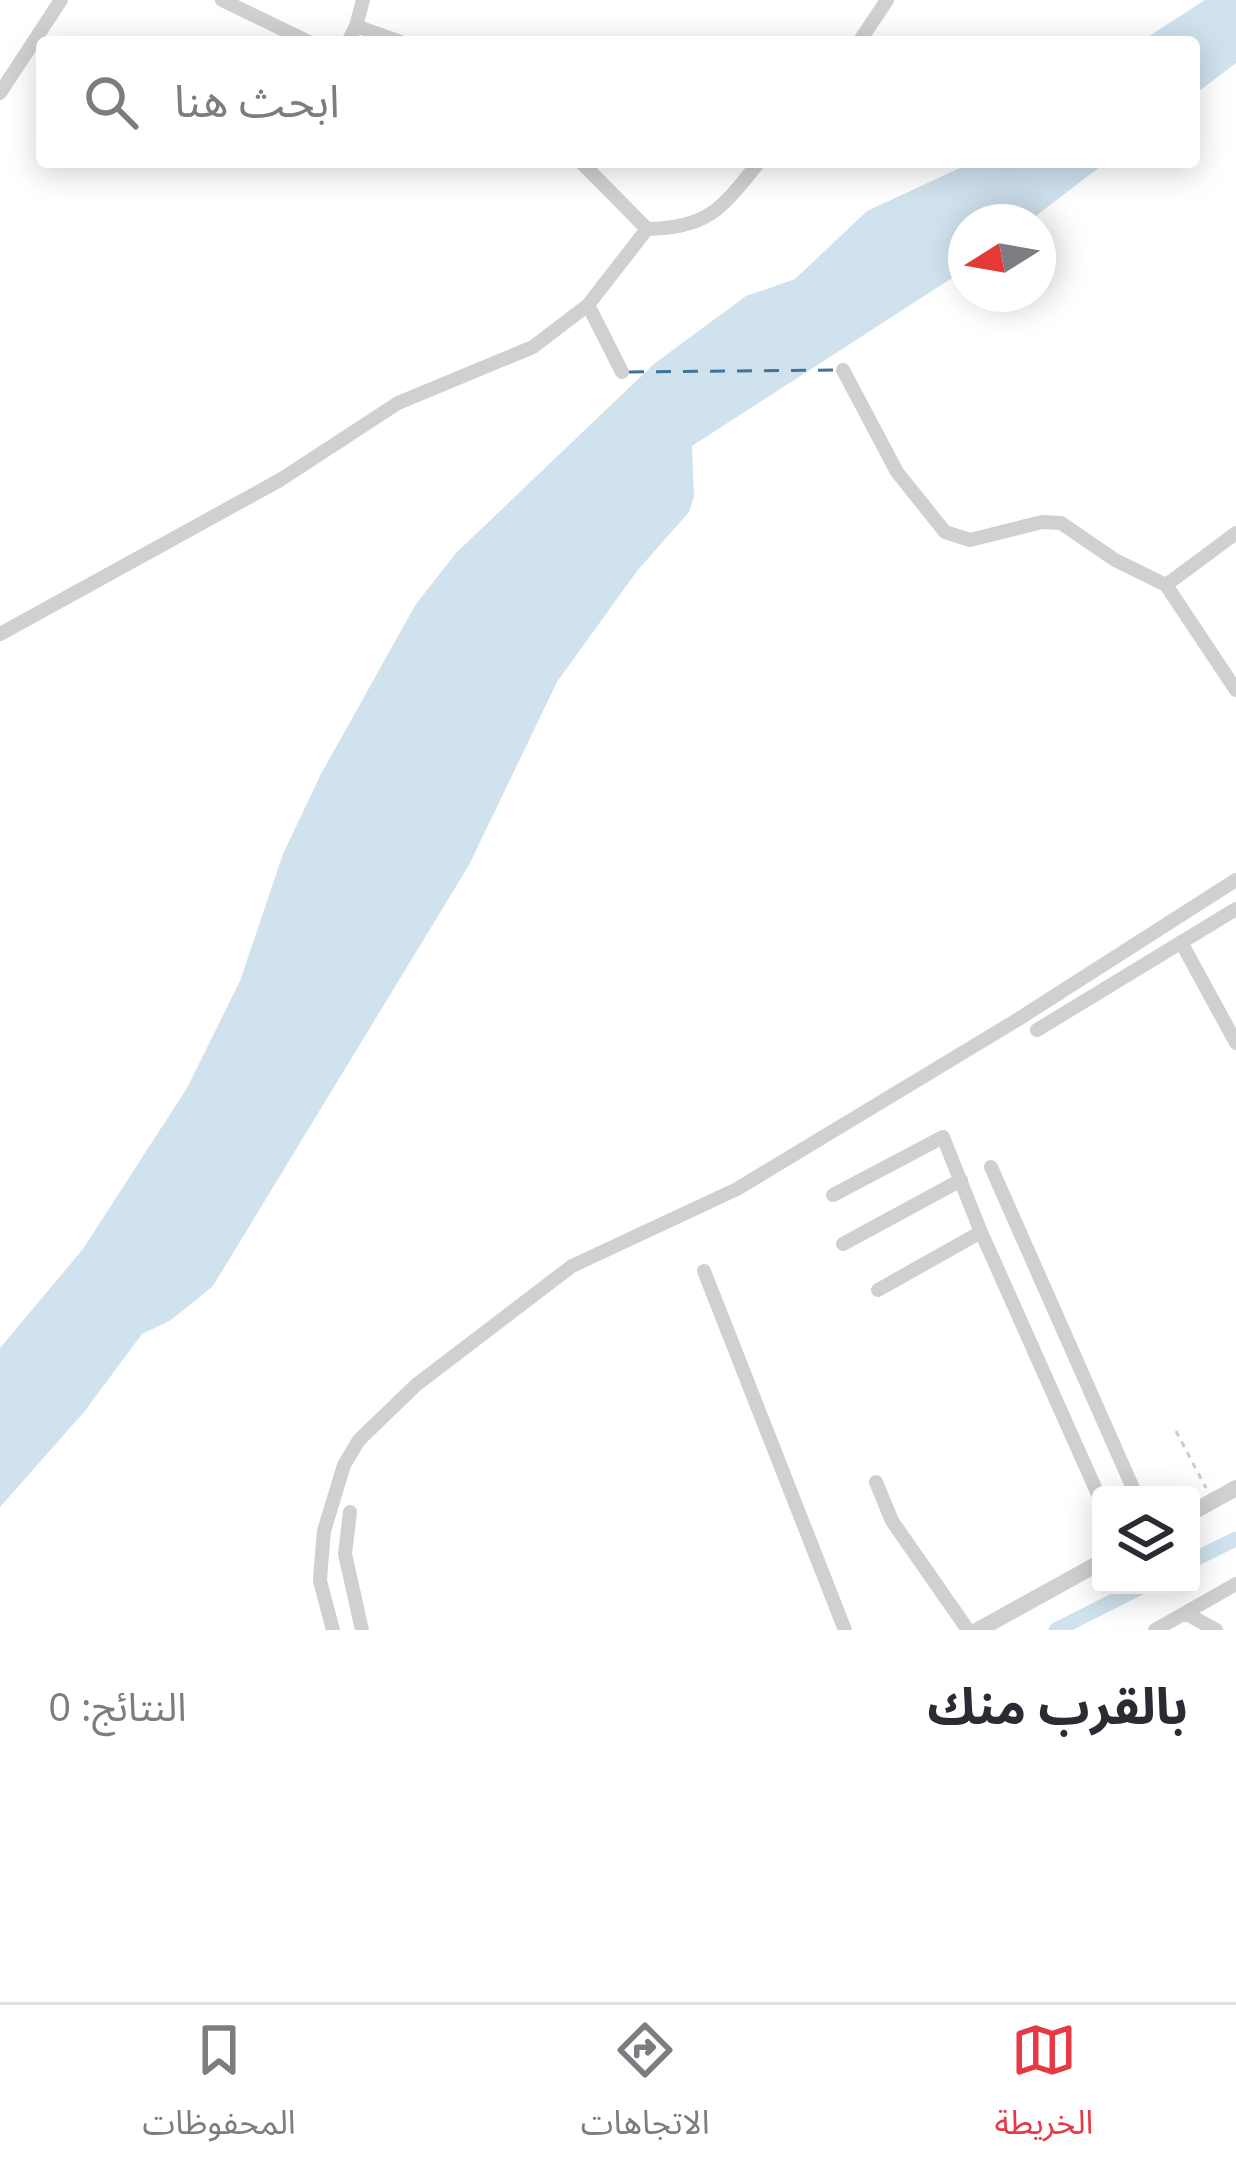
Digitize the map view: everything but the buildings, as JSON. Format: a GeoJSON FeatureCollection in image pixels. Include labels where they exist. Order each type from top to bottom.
{"type":"FeatureCollection","features":[{"type":"Feature","properties":{"kind":"street"},"geometry":{"type":"LineString","coordinates":[[37,36],[61,0]]}},
{"type":"Feature","properties":{"kind":"street"},"geometry":{"type":"LineString","coordinates":[[222,0],[297,36]]}},
{"type":"Feature","properties":{"kind":"street"},"geometry":{"type":"LineString","coordinates":[[350,36],[363,0]]}},
{"type":"Feature","properties":{"kind":"street"},"geometry":{"type":"LineString","coordinates":[[864,36],[887,0]]}},
{"type":"Feature","properties":{"kind":"street"},"geometry":{"type":"LineString","coordinates":[[356,26],[384,36]]}},
{"type":"Feature","properties":{"kind":"street"},"geometry":{"type":"LineString","coordinates":[[0,93],[36,38]]}},
{"type":"Feature","properties":{"kind":"street"},"geometry":{"type":"LineString","coordinates":[[587,168],[646,229]]}},
{"type":"Feature","properties":{"kind":"street"},"geometry":{"type":"LineString","coordinates":[[0,634],[280,480],[398,403],[533,347],[588,305],[646,229],[701,222],[727,202],[754,168]]}},
{"type":"Feature","properties":{"kind":"street"},"geometry":{"type":"LineString","coordinates":[[588,305],[622,372]]}},
{"type":"Feature","properties":{"kind":"street"},"geometry":{"type":"LineString","coordinates":[[843,370],[897,472],[945,532],[970,540],[1042,522],[1061,523],[1115,560],[1166,585],[1236,690]]}},
{"type":"Feature","properties":{"kind":"street"},"geometry":{"type":"LineString","coordinates":[[1166,585],[1236,533]]}},
{"type":"Feature","properties":{"kind":"street"},"geometry":{"type":"LineString","coordinates":[[333,1630],[320,1566],[324,1531],[344,1465],[358,1440],[416,1385],[572,1266],[737,1190],[1236,880]]}},
{"type":"Feature","properties":{"kind":"street"},"geometry":{"type":"LineString","coordinates":[[1037,1030],[1236,909]]}},
{"type":"Feature","properties":{"kind":"street"},"geometry":{"type":"LineString","coordinates":[[1181,942],[1236,1043]]}},
{"type":"Feature","properties":{"kind":"street"},"geometry":{"type":"LineString","coordinates":[[833,1195],[941,1136],[1094,1486]]}},
{"type":"Feature","properties":{"kind":"street"},"geometry":{"type":"LineString","coordinates":[[991,1167],[1132,1486]]}},
{"type":"Feature","properties":{"kind":"street"},"geometry":{"type":"LineString","coordinates":[[843,1244],[961,1180]]}},
{"type":"Feature","properties":{"kind":"street"},"geometry":{"type":"LineString","coordinates":[[878,1290],[981,1232]]}},
{"type":"Feature","properties":{"kind":"street"},"geometry":{"type":"LineString","coordinates":[[704,1271],[845,1630]]}},
{"type":"Feature","properties":{"kind":"street"},"geometry":{"type":"LineString","coordinates":[[876,1482],[892,1521],[968,1630]]}},
{"type":"Feature","properties":{"kind":"street"},"geometry":{"type":"LineString","coordinates":[[1200,1508],[1236,1488]]}},
{"type":"Feature","properties":{"kind":"street"},"geometry":{"type":"LineString","coordinates":[[350,1512],[345,1554],[362,1630]]}},
{"type":"Feature","properties":{"kind":"street"},"geometry":{"type":"LineString","coordinates":[[978,1630],[1092,1567]]}},
{"type":"Feature","properties":{"kind":"street"},"geometry":{"type":"LineString","coordinates":[[1155,1630],[1236,1584]]}},
{"type":"Feature","properties":{"kind":"street"},"geometry":{"type":"LineString","coordinates":[[1185,1613],[1216,1630]]}},
{"type":"Feature","properties":{"kind":"path"},"geometry":{"type":"LineString","coordinates":[[1176,1431],[1213,1501]]}},
{"type":"Feature","properties":{"kind":"water"},"geometry":{"type":"Polygon","coordinates":[[[1205,0],[1236,0],[1236,63],[1200,90],[1200,36],[1149,36],[1205,0]]]}},
{"type":"Feature","properties":{"kind":"water"},"geometry":{"type":"Polygon","coordinates":[[[960,168],[1098,168],[1051,204],[948,204],[948,281],[692,446],[694,497],[689,512],[637,571],[557,682],[469,865],[213,1286],[171,1320],[142,1334],[84,1412],[0,1507],[0,1348],[83,1249],[187,1088],[240,981],[283,854],[321,774],[416,604],[456,553],[654,364],[746,296],[795,279],[867,211],[960,168]]]}},
{"type":"Feature","properties":{"kind":"waterway"},"geometry":{"type":"LineString","coordinates":[[1200,1557],[1236,1539]]}},
{"type":"Feature","properties":{"kind":"waterway"},"geometry":{"type":"LineString","coordinates":[[1056,1630],[1127,1594]]}},
{"type":"Feature","properties":{"kind":"ferry route"},"geometry":{"type":"LineString","coordinates":[[629,372],[836,370]]}}]}
